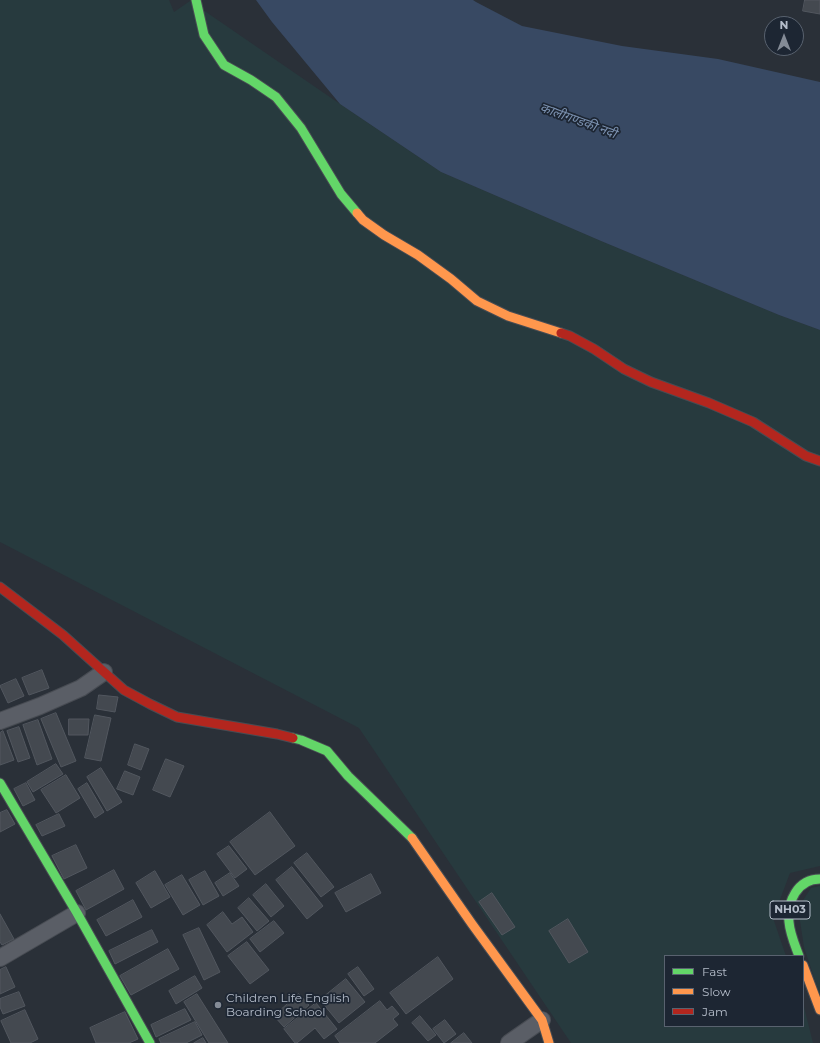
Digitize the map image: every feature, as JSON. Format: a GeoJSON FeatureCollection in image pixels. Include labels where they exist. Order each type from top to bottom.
{"type":"FeatureCollection","features":[{"type":"Feature","properties":{"kind":"street"},"geometry":{"type":"LineString","coordinates":[[196,0],[204,35],[224,65],[251,80],[276,97],[301,128],[341,194],[363,220],[384,235],[424,259],[477,301],[508,316],[570,336],[594,349],[624,369],[652,382],[709,403],[753,422],[806,456],[820,461]]}},
{"type":"Feature","properties":{"kind":"street"},"geometry":{"type":"LineString","coordinates":[[0,587],[63,635],[124,690],[150,704],[177,717],[276,734],[301,740],[327,751],[348,776],[414,840],[472,924],[542,1020],[550,1043]]}},
{"type":"Feature","properties":{"kind":"street"},"geometry":{"type":"LineString","coordinates":[[0,721],[40,706],[81,688],[104,672]]}},
{"type":"Feature","properties":{"kind":"street"},"geometry":{"type":"LineString","coordinates":[[0,783],[77,913],[150,1043]]}},
{"type":"Feature","properties":{"kind":"street","name":"NH03"},"geometry":{"type":"LineString","coordinates":[[800,955],[793,940],[789,922],[790,906],[794,894],[800,886],[810,880],[820,879]]}},
{"type":"Feature","properties":{"kind":"street"},"geometry":{"type":"LineString","coordinates":[[0,958],[77,913]]}},
{"type":"Feature","properties":{"kind":"street"},"geometry":{"type":"LineString","coordinates":[[804,969],[820,1010]]}},
{"type":"Feature","properties":{"kind":"street"},"geometry":{"type":"LineString","coordinates":[[509,1043],[542,1020]]}},
{"type":"Feature","properties":{"kind":"green space"},"geometry":{"type":"Polygon","coordinates":[[[0,0],[169,0],[174,12],[190,1],[441,172],[601,241],[779,315],[820,330],[820,866],[790,873],[773,918],[786,955],[664,955],[664,1027],[804,1027],[804,1007],[813,1043],[571,1043],[359,728],[0,542],[0,0]]]}},
{"type":"Feature","properties":{"kind":"green space"},"geometry":{"type":"Polygon","coordinates":[[[820,886],[820,995],[804,947],[798,908],[811,888],[820,886]]]}},
{"type":"Feature","properties":{"kind":"water","name":"कालीगण्डकी नदी"},"geometry":{"type":"Polygon","coordinates":[[[256,0],[473,0],[522,26],[622,46],[718,59],[820,82],[820,330],[779,315],[601,241],[441,172],[340,104],[272,22],[256,0]]]}},
{"type":"Feature","properties":{"kind":"building"},"geometry":{"type":"Polygon","coordinates":[[[805,0],[820,0],[820,14],[803,11],[805,0]]]}},
{"type":"Feature","properties":{"kind":"building"},"geometry":{"type":"Polygon","coordinates":[[[42,670],[49,688],[29,695],[22,678],[42,670]]]}},
{"type":"Feature","properties":{"kind":"building"},"geometry":{"type":"Polygon","coordinates":[[[16,679],[24,696],[8,703],[0,686],[16,679]]]}},
{"type":"Feature","properties":{"kind":"building"},"geometry":{"type":"Polygon","coordinates":[[[99,695],[118,697],[115,712],[97,709],[99,695]]]}},
{"type":"Feature","properties":{"kind":"building"},"geometry":{"type":"Polygon","coordinates":[[[56,713],[76,761],[61,767],[41,719],[56,713]]]}},
{"type":"Feature","properties":{"kind":"building"},"geometry":{"type":"Polygon","coordinates":[[[95,715],[111,718],[101,761],[85,758],[95,715]]]}},
{"type":"Feature","properties":{"kind":"building"},"geometry":{"type":"Polygon","coordinates":[[[69,719],[89,719],[88,735],[69,735],[69,719]]]}},
{"type":"Feature","properties":{"kind":"building"},"geometry":{"type":"Polygon","coordinates":[[[38,720],[52,759],[37,765],[23,725],[38,720]]]}},
{"type":"Feature","properties":{"kind":"building"},"geometry":{"type":"Polygon","coordinates":[[[19,727],[30,758],[18,762],[7,731],[19,727]]]}},
{"type":"Feature","properties":{"kind":"building"},"geometry":{"type":"Polygon","coordinates":[[[3,731],[14,760],[0,765],[0,733],[3,731]]]}},
{"type":"Feature","properties":{"kind":"building"},"geometry":{"type":"Polygon","coordinates":[[[135,744],[149,749],[141,770],[128,765],[135,744]]]}},
{"type":"Feature","properties":{"kind":"building"},"geometry":{"type":"Polygon","coordinates":[[[166,759],[184,766],[170,797],[153,790],[166,759]]]}},
{"type":"Feature","properties":{"kind":"building"},"geometry":{"type":"Polygon","coordinates":[[[56,764],[63,774],[33,792],[27,782],[56,764]]]}},
{"type":"Feature","properties":{"kind":"building"},"geometry":{"type":"Polygon","coordinates":[[[101,768],[122,802],[107,811],[87,777],[101,768]]]}},
{"type":"Feature","properties":{"kind":"building"},"geometry":{"type":"Polygon","coordinates":[[[125,771],[140,777],[133,795],[117,789],[125,771]]]}},
{"type":"Feature","properties":{"kind":"building"},"geometry":{"type":"Polygon","coordinates":[[[66,775],[80,798],[56,813],[41,790],[66,775]]]}},
{"type":"Feature","properties":{"kind":"building"},"geometry":{"type":"Polygon","coordinates":[[[26,783],[35,800],[23,806],[14,789],[26,783]]]}},
{"type":"Feature","properties":{"kind":"building"},"geometry":{"type":"Polygon","coordinates":[[[87,783],[104,812],[95,818],[78,789],[87,783]]]}},
{"type":"Feature","properties":{"kind":"building"},"geometry":{"type":"Polygon","coordinates":[[[7,810],[15,824],[0,832],[0,813],[7,810]]]}},
{"type":"Feature","properties":{"kind":"building"},"geometry":{"type":"Polygon","coordinates":[[[270,812],[295,846],[255,875],[230,842],[270,812]]]}},
{"type":"Feature","properties":{"kind":"building"},"geometry":{"type":"Polygon","coordinates":[[[59,814],[65,826],[42,836],[36,825],[59,814]]]}},
{"type":"Feature","properties":{"kind":"building"},"geometry":{"type":"Polygon","coordinates":[[[76,845],[87,868],[64,879],[52,856],[76,845]]]}},
{"type":"Feature","properties":{"kind":"building"},"geometry":{"type":"Polygon","coordinates":[[[229,846],[247,869],[235,878],[217,854],[229,846]]]}},
{"type":"Feature","properties":{"kind":"building"},"geometry":{"type":"Polygon","coordinates":[[[307,853],[334,887],[321,897],[294,863],[307,853]]]}},
{"type":"Feature","properties":{"kind":"building"},"geometry":{"type":"Polygon","coordinates":[[[292,867],[323,906],[307,919],[276,880],[292,867]]]}},
{"type":"Feature","properties":{"kind":"building"},"geometry":{"type":"Polygon","coordinates":[[[114,870],[124,889],[86,910],[76,891],[114,870]]]}},
{"type":"Feature","properties":{"kind":"building"},"geometry":{"type":"Polygon","coordinates":[[[155,871],[170,897],[151,908],[136,883],[155,871]]]}},
{"type":"Feature","properties":{"kind":"building"},"geometry":{"type":"Polygon","coordinates":[[[205,871],[219,896],[203,905],[189,880],[205,871]]]}},
{"type":"Feature","properties":{"kind":"building"},"geometry":{"type":"Polygon","coordinates":[[[230,873],[239,886],[223,896],[215,883],[230,873]]]}},
{"type":"Feature","properties":{"kind":"building"},"geometry":{"type":"Polygon","coordinates":[[[371,874],[381,893],[346,912],[335,893],[371,874]]]}},
{"type":"Feature","properties":{"kind":"building"},"geometry":{"type":"Polygon","coordinates":[[[182,875],[200,905],[183,915],[165,885],[182,875]]]}},
{"type":"Feature","properties":{"kind":"building"},"geometry":{"type":"Polygon","coordinates":[[[266,884],[284,906],[271,917],[253,895],[266,884]]]}},
{"type":"Feature","properties":{"kind":"building"},"geometry":{"type":"Polygon","coordinates":[[[492,893],[515,927],[502,935],[479,902],[492,893]]]}},
{"type":"Feature","properties":{"kind":"building"},"geometry":{"type":"Polygon","coordinates":[[[249,898],[269,921],[257,931],[238,908],[249,898]]]}},
{"type":"Feature","properties":{"kind":"building"},"geometry":{"type":"Polygon","coordinates":[[[133,900],[142,917],[106,936],[97,920],[133,900]]]}},
{"type":"Feature","properties":{"kind":"building"},"geometry":{"type":"Polygon","coordinates":[[[223,912],[232,924],[242,917],[253,932],[227,952],[207,925],[223,912]]]}},
{"type":"Feature","properties":{"kind":"building"},"geometry":{"type":"Polygon","coordinates":[[[0,914],[14,939],[2,945],[0,942],[0,914]]]}},
{"type":"Feature","properties":{"kind":"building"},"geometry":{"type":"Polygon","coordinates":[[[568,919],[588,952],[569,963],[549,931],[568,919]]]}},
{"type":"Feature","properties":{"kind":"building"},"geometry":{"type":"Polygon","coordinates":[[[274,921],[284,933],[260,952],[250,939],[274,921]]]}},
{"type":"Feature","properties":{"kind":"building"},"geometry":{"type":"Polygon","coordinates":[[[199,928],[220,972],[204,980],[183,935],[199,928]]]}},
{"type":"Feature","properties":{"kind":"building"},"geometry":{"type":"Polygon","coordinates":[[[152,930],[158,942],[115,964],[109,951],[152,930]]]}},
{"type":"Feature","properties":{"kind":"building"},"geometry":{"type":"Polygon","coordinates":[[[247,942],[269,970],[250,984],[228,956],[247,942]]]}},
{"type":"Feature","properties":{"kind":"building"},"geometry":{"type":"Polygon","coordinates":[[[168,949],[179,969],[131,995],[120,976],[168,949]]]}},
{"type":"Feature","properties":{"kind":"building"},"geometry":{"type":"Polygon","coordinates":[[[438,957],[453,979],[406,1014],[390,993],[438,957]]]}},
{"type":"Feature","properties":{"kind":"building"},"geometry":{"type":"Polygon","coordinates":[[[6,967],[15,987],[0,994],[0,970],[6,967]]]}},
{"type":"Feature","properties":{"kind":"building"},"geometry":{"type":"Polygon","coordinates":[[[358,967],[374,989],[364,996],[348,974],[358,967]]]}},
{"type":"Feature","properties":{"kind":"building"},"geometry":{"type":"Polygon","coordinates":[[[195,976],[202,988],[176,1004],[169,991],[195,976]]]}},
{"type":"Feature","properties":{"kind":"building"},"geometry":{"type":"Polygon","coordinates":[[[346,979],[365,1002],[339,1023],[320,1000],[346,979]]]}},
{"type":"Feature","properties":{"kind":"building"},"geometry":{"type":"Polygon","coordinates":[[[19,992],[25,1006],[3,1014],[0,1007],[0,999],[19,992]]]}},
{"type":"Feature","properties":{"kind":"building"},"geometry":{"type":"Polygon","coordinates":[[[197,994],[228,1043],[209,1043],[184,1002],[197,994]]]}},
{"type":"Feature","properties":{"kind":"building"},"geometry":{"type":"Polygon","coordinates":[[[299,994],[309,1005],[284,1027],[274,1016],[299,994]]]}},
{"type":"Feature","properties":{"kind":"building"},"geometry":{"type":"Polygon","coordinates":[[[380,1001],[387,1010],[392,1006],[399,1014],[393,1019],[398,1025],[375,1043],[340,1043],[335,1036],[380,1001]]]}},
{"type":"Feature","properties":{"kind":"building"},"geometry":{"type":"Polygon","coordinates":[[[316,1003],[337,1029],[324,1039],[315,1028],[295,1043],[284,1029],[316,1003]]]}},
{"type":"Feature","properties":{"kind":"building"},"geometry":{"type":"Polygon","coordinates":[[[185,1009],[191,1020],[156,1037],[151,1025],[185,1009]]]}},
{"type":"Feature","properties":{"kind":"building"},"geometry":{"type":"Polygon","coordinates":[[[25,1010],[38,1039],[30,1043],[11,1043],[1,1021],[25,1010]]]}},
{"type":"Feature","properties":{"kind":"building"},"geometry":{"type":"Polygon","coordinates":[[[125,1012],[138,1039],[129,1043],[96,1043],[90,1028],[125,1012]]]}},
{"type":"Feature","properties":{"kind":"building"},"geometry":{"type":"Polygon","coordinates":[[[420,1016],[436,1035],[428,1041],[412,1023],[420,1016]]]}},
{"type":"Feature","properties":{"kind":"building"},"geometry":{"type":"Polygon","coordinates":[[[445,1020],[456,1034],[444,1043],[433,1029],[445,1020]]]}},
{"type":"Feature","properties":{"kind":"building"},"geometry":{"type":"Polygon","coordinates":[[[195,1022],[202,1035],[186,1043],[161,1043],[159,1039],[195,1022]]]}},
{"type":"Feature","properties":{"kind":"building"},"geometry":{"type":"Polygon","coordinates":[[[464,1033],[472,1043],[451,1043],[464,1033]]]}},
{"type":"Feature","properties":{"kind":"building"},"geometry":{"type":"Polygon","coordinates":[[[203,1038],[206,1043],[194,1043],[203,1038]]]}},
{"type":"Feature","properties":{"kind":"traffic: fast"},"geometry":{"type":"LineString","coordinates":[[196,0],[204,35],[224,65],[251,80],[276,97],[301,128],[341,194],[357,213]]}},
{"type":"Feature","properties":{"kind":"traffic: fast"},"geometry":{"type":"LineString","coordinates":[[293,738],[327,751],[348,776],[412,838]]}},
{"type":"Feature","properties":{"kind":"traffic: fast"},"geometry":{"type":"LineString","coordinates":[[0,783],[77,913],[150,1043]]}},
{"type":"Feature","properties":{"kind":"traffic: fast"},"geometry":{"type":"LineString","coordinates":[[799,955],[790,926],[790,907],[795,893],[800,887],[812,880],[820,879]]}},
{"type":"Feature","properties":{"kind":"traffic: slow"},"geometry":{"type":"LineString","coordinates":[[357,213],[363,220],[384,235],[418,255],[451,279],[477,301],[508,316],[561,333]]}},
{"type":"Feature","properties":{"kind":"traffic: slow"},"geometry":{"type":"LineString","coordinates":[[412,838],[542,1020],[549,1043]]}},
{"type":"Feature","properties":{"kind":"traffic: slow"},"geometry":{"type":"LineString","coordinates":[[804,968],[820,1010]]}},
{"type":"Feature","properties":{"kind":"traffic: jam"},"geometry":{"type":"LineString","coordinates":[[561,333],[570,336],[594,349],[624,369],[651,382],[709,403],[753,422],[806,456],[820,461]]}},
{"type":"Feature","properties":{"kind":"traffic: jam"},"geometry":{"type":"LineString","coordinates":[[0,587],[63,635],[124,690],[150,704],[177,717],[293,738]]}},
{"type":"Feature","properties":{"kind":"place","name":"Children Life English Boarding School"},"geometry":{"type":"Point","coordinates":[218,1005]}}]}
